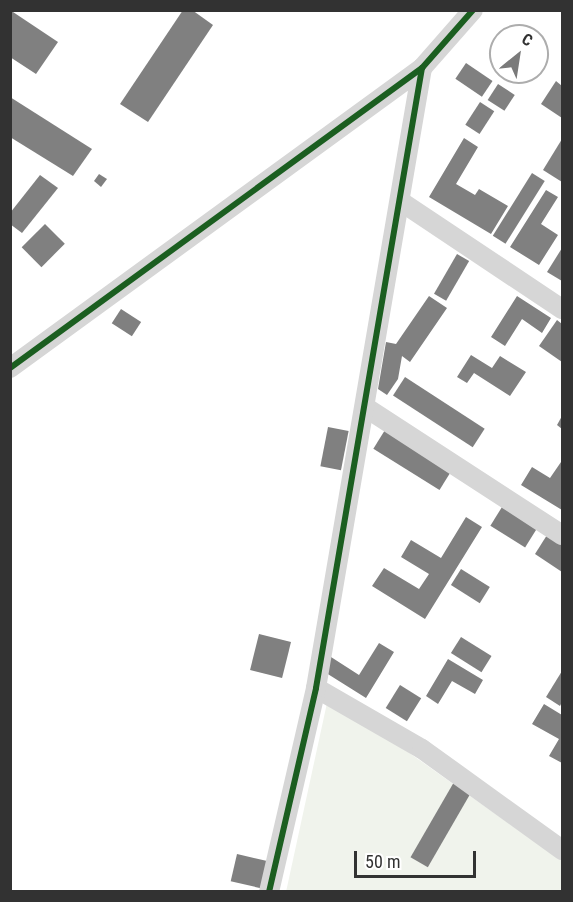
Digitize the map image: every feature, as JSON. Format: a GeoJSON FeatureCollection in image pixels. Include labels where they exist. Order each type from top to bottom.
{"type":"FeatureCollection","features":[{"type":"Feature","properties":{"kind":"street"},"geometry":{"type":"LineString","coordinates":[[10,368],[422,68],[473,10]]}},
{"type":"Feature","properties":{"kind":"street"},"geometry":{"type":"LineString","coordinates":[[269,891],[316,688],[422,68]]}},
{"type":"Feature","properties":{"kind":"street"},"geometry":{"type":"LineString","coordinates":[[400,201],[562,309]]}},
{"type":"Feature","properties":{"kind":"street"},"geometry":{"type":"LineString","coordinates":[[365,407],[562,535]]}},
{"type":"Feature","properties":{"kind":"street"},"geometry":{"type":"LineString","coordinates":[[316,688],[422,749],[562,849]]}},
{"type":"Feature","properties":{"kind":"shaded area"},"geometry":{"type":"Polygon","coordinates":[[[327,703],[408,752],[562,861],[562,891],[286,892],[327,703]]]}},
{"type":"Feature","properties":{"kind":"building"},"geometry":{"type":"Polygon","coordinates":[[[10,10],[58,42],[36,74],[10,57],[10,10]]]}},
{"type":"Feature","properties":{"kind":"building"},"geometry":{"type":"Polygon","coordinates":[[[183,10],[192,10],[213,25],[148,122],[120,104],[183,10]]]}},
{"type":"Feature","properties":{"kind":"building"},"geometry":{"type":"Polygon","coordinates":[[[466,63],[489,79],[490,84],[482,97],[455,79],[466,63]]]}},
{"type":"Feature","properties":{"kind":"building"},"geometry":{"type":"Polygon","coordinates":[[[556,81],[562,86],[562,118],[541,104],[556,81]]]}},
{"type":"Feature","properties":{"kind":"building"},"geometry":{"type":"Polygon","coordinates":[[[498,84],[515,95],[504,111],[488,100],[498,84]]]}},
{"type":"Feature","properties":{"kind":"building"},"geometry":{"type":"Polygon","coordinates":[[[10,97],[92,149],[73,176],[10,137],[10,97]]]}},
{"type":"Feature","properties":{"kind":"building"},"geometry":{"type":"Polygon","coordinates":[[[480,102],[494,111],[480,134],[465,125],[480,102]]]}},
{"type":"Feature","properties":{"kind":"building"},"geometry":{"type":"Polygon","coordinates":[[[464,138],[478,147],[456,184],[475,195],[479,189],[508,206],[491,234],[429,197],[464,138]]]}},
{"type":"Feature","properties":{"kind":"building"},"geometry":{"type":"Polygon","coordinates":[[[562,139],[562,182],[543,170],[562,139]]]}},
{"type":"Feature","properties":{"kind":"building"},"geometry":{"type":"Polygon","coordinates":[[[532,173],[545,181],[506,244],[493,236],[532,173]]]}},
{"type":"Feature","properties":{"kind":"building"},"geometry":{"type":"Polygon","coordinates":[[[99,174],[107,179],[101,187],[94,181],[99,174]]]}},
{"type":"Feature","properties":{"kind":"building"},"geometry":{"type":"Polygon","coordinates":[[[40,175],[58,188],[22,233],[10,224],[10,213],[40,175]]]}},
{"type":"Feature","properties":{"kind":"building"},"geometry":{"type":"Polygon","coordinates":[[[546,190],[558,197],[541,224],[558,235],[539,265],[510,247],[546,190]]]}},
{"type":"Feature","properties":{"kind":"building"},"geometry":{"type":"Polygon","coordinates":[[[45,224],[65,244],[41,267],[22,247],[45,224]]]}},
{"type":"Feature","properties":{"kind":"building"},"geometry":{"type":"Polygon","coordinates":[[[562,248],[562,281],[547,272],[562,248]]]}},
{"type":"Feature","properties":{"kind":"building"},"geometry":{"type":"Polygon","coordinates":[[[457,254],[469,261],[446,301],[434,294],[457,254]]]}},
{"type":"Feature","properties":{"kind":"building"},"geometry":{"type":"Polygon","coordinates":[[[429,296],[447,308],[410,362],[402,356],[398,379],[387,395],[378,389],[386,342],[396,344],[429,296]]]}},
{"type":"Feature","properties":{"kind":"building"},"geometry":{"type":"Polygon","coordinates":[[[517,296],[551,318],[542,333],[522,319],[505,346],[491,337],[517,296]]]}},
{"type":"Feature","properties":{"kind":"building"},"geometry":{"type":"Polygon","coordinates":[[[121,309],[141,322],[132,336],[112,323],[121,309]]]}},
{"type":"Feature","properties":{"kind":"building"},"geometry":{"type":"Polygon","coordinates":[[[557,320],[562,324],[562,362],[539,346],[557,320]]]}},
{"type":"Feature","properties":{"kind":"building"},"geometry":{"type":"Polygon","coordinates":[[[471,355],[492,368],[500,356],[526,372],[510,396],[474,373],[467,383],[457,377],[471,355]]]}},
{"type":"Feature","properties":{"kind":"building"},"geometry":{"type":"Polygon","coordinates":[[[405,377],[485,429],[473,447],[393,395],[405,377]]]}},
{"type":"Feature","properties":{"kind":"building"},"geometry":{"type":"Polygon","coordinates":[[[562,416],[562,429],[557,425],[562,416]]]}},
{"type":"Feature","properties":{"kind":"building"},"geometry":{"type":"Polygon","coordinates":[[[328,427],[349,431],[341,470],[320,466],[328,427]]]}},
{"type":"Feature","properties":{"kind":"building"},"geometry":{"type":"Polygon","coordinates":[[[385,430],[451,471],[439,490],[373,449],[385,430]]]}},
{"type":"Feature","properties":{"kind":"building"},"geometry":{"type":"Polygon","coordinates":[[[561,462],[562,510],[521,485],[532,467],[550,478],[561,462]]]}},
{"type":"Feature","properties":{"kind":"building"},"geometry":{"type":"Polygon","coordinates":[[[502,507],[537,529],[525,547],[490,526],[502,507]]]}},
{"type":"Feature","properties":{"kind":"building"},"geometry":{"type":"Polygon","coordinates":[[[466,517],[482,527],[425,619],[372,586],[384,568],[419,589],[429,574],[401,557],[411,540],[441,558],[466,517]]]}},
{"type":"Feature","properties":{"kind":"building"},"geometry":{"type":"Polygon","coordinates":[[[547,535],[562,545],[562,572],[535,554],[547,535]]]}},
{"type":"Feature","properties":{"kind":"building"},"geometry":{"type":"Polygon","coordinates":[[[461,569],[490,587],[480,603],[451,585],[461,569]]]}},
{"type":"Feature","properties":{"kind":"building"},"geometry":{"type":"Polygon","coordinates":[[[259,634],[291,642],[282,678],[250,670],[259,634]]]}},
{"type":"Feature","properties":{"kind":"building"},"geometry":{"type":"Polygon","coordinates":[[[461,637],[492,656],[481,672],[451,653],[461,637]]]}},
{"type":"Feature","properties":{"kind":"building"},"geometry":{"type":"Polygon","coordinates":[[[379,643],[394,652],[366,698],[323,671],[331,657],[359,675],[379,643]]]}},
{"type":"Feature","properties":{"kind":"building"},"geometry":{"type":"Polygon","coordinates":[[[448,659],[483,680],[475,694],[452,681],[438,704],[426,696],[448,659]]]}},
{"type":"Feature","properties":{"kind":"building"},"geometry":{"type":"Polygon","coordinates":[[[562,671],[562,702],[560,706],[546,697],[562,671]]]}},
{"type":"Feature","properties":{"kind":"building"},"geometry":{"type":"Polygon","coordinates":[[[400,685],[421,698],[407,721],[386,708],[400,685]]]}},
{"type":"Feature","properties":{"kind":"building"},"geometry":{"type":"Polygon","coordinates":[[[544,704],[562,715],[562,763],[549,756],[559,739],[532,724],[544,704]]]}},
{"type":"Feature","properties":{"kind":"building"},"geometry":{"type":"Polygon","coordinates":[[[454,782],[471,792],[428,867],[410,857],[454,782]]]}},
{"type":"Feature","properties":{"kind":"building"},"geometry":{"type":"Polygon","coordinates":[[[237,854],[268,861],[262,888],[231,881],[237,854]]]}},
{"type":"Feature","properties":{"kind":"cycle path"},"geometry":{"type":"LineString","coordinates":[[10,368],[422,68],[473,10]]}},
{"type":"Feature","properties":{"kind":"cycle path"},"geometry":{"type":"LineString","coordinates":[[269,892],[316,688],[422,68]]}}]}
